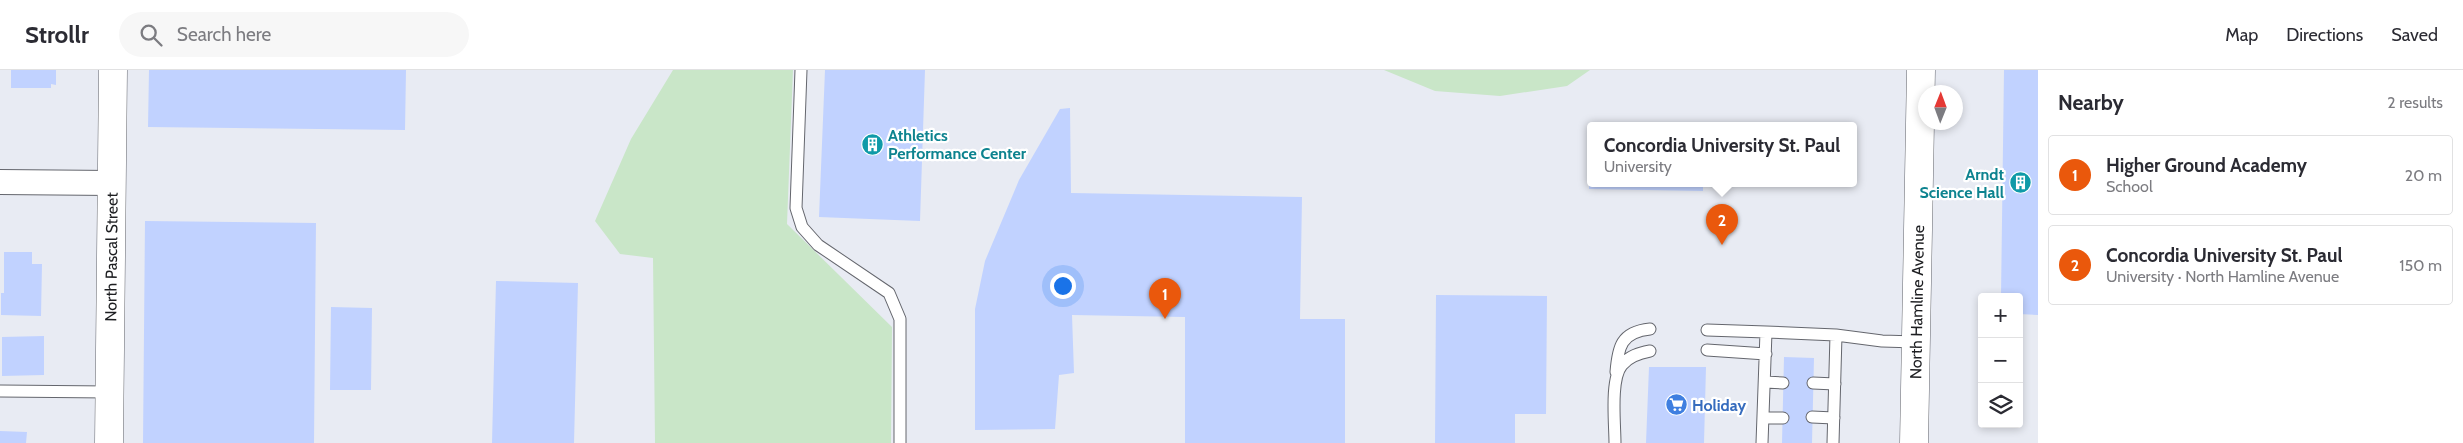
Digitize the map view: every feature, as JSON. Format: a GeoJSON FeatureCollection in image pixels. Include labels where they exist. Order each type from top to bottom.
{"type":"FeatureCollection","features":[{"type":"Feature","properties":{"kind":"street","name":"North Pascal Street"},"geometry":{"type":"LineString","coordinates":[[108,443],[113,70]]}},
{"type":"Feature","properties":{"kind":"street","name":"North Hamline Avenue"},"geometry":{"type":"LineString","coordinates":[[1914,443],[1921,70]]}},
{"type":"Feature","properties":{"kind":"street"},"geometry":{"type":"LineString","coordinates":[[0,182],[112,183]]}},
{"type":"Feature","properties":{"kind":"lane"},"geometry":{"type":"LineString","coordinates":[[801,70],[796,208],[802,227],[818,245],[889,292],[900,319],[900,443]]}},
{"type":"Feature","properties":{"kind":"lane"},"geometry":{"type":"LineString","coordinates":[[1615,443],[1618,349],[1625,338],[1640,330],[1650,329]]}},
{"type":"Feature","properties":{"kind":"lane"},"geometry":{"type":"LineString","coordinates":[[1707,330],[1836,335],[1882,341],[1916,342]]}},
{"type":"Feature","properties":{"kind":"lane"},"geometry":{"type":"LineString","coordinates":[[1762,443],[1766,332]]}},
{"type":"Feature","properties":{"kind":"lane"},"geometry":{"type":"LineString","coordinates":[[1833,443],[1836,335]]}},
{"type":"Feature","properties":{"kind":"lane"},"geometry":{"type":"LineString","coordinates":[[1706,350],[1766,354]]}},
{"type":"Feature","properties":{"kind":"lane"},"geometry":{"type":"LineString","coordinates":[[1616,376],[1621,365],[1634,355],[1650,351]]}},
{"type":"Feature","properties":{"kind":"lane"},"geometry":{"type":"LineString","coordinates":[[1765,382],[1783,383]]}},
{"type":"Feature","properties":{"kind":"lane"},"geometry":{"type":"LineString","coordinates":[[1813,383],[1835,384]]}},
{"type":"Feature","properties":{"kind":"lane"},"geometry":{"type":"LineString","coordinates":[[0,391],[109,392]]}},
{"type":"Feature","properties":{"kind":"lane"},"geometry":{"type":"LineString","coordinates":[[1812,417],[1834,418]]}},
{"type":"Feature","properties":{"kind":"lane"},"geometry":{"type":"LineString","coordinates":[[1763,418],[1782,418]]}},
{"type":"Feature","properties":{"kind":"lane"},"geometry":{"type":"LineString","coordinates":[[1901,443],[1914,443]]}},
{"type":"Feature","properties":{"kind":"green space"},"geometry":{"type":"Polygon","coordinates":[[[673,70],[793,70],[787,224],[892,327],[891,443],[655,443],[653,258],[620,254],[595,221],[631,139],[673,70]]]}},
{"type":"Feature","properties":{"kind":"green space"},"geometry":{"type":"Polygon","coordinates":[[[1384,70],[1590,70],[1567,86],[1500,96],[1435,91],[1384,70]]]}},
{"type":"Feature","properties":{"kind":"building"},"geometry":{"type":"Polygon","coordinates":[[[11,70],[56,70],[56,85],[51,84],[51,88],[11,88],[11,70]]]}},
{"type":"Feature","properties":{"kind":"building"},"geometry":{"type":"Polygon","coordinates":[[[149,70],[406,70],[405,130],[148,127],[149,70]]]}},
{"type":"Feature","properties":{"kind":"building","name":"Athletics Performance Center"},"geometry":{"type":"Polygon","coordinates":[[[825,70],[925,70],[920,221],[819,217],[825,70]]]}},
{"type":"Feature","properties":{"kind":"building","name":"Arndt Science Hall"},"geometry":{"type":"Polygon","coordinates":[[[2004,70],[2038,70],[2038,315],[2023,314],[2023,293],[2001,293],[2004,70]]]}},
{"type":"Feature","properties":{"kind":"building"},"geometry":{"type":"Polygon","coordinates":[[[1070,108],[1071,193],[1302,197],[1300,319],[1345,319],[1345,443],[1185,443],[1185,317],[1072,315],[1074,373],[1059,375],[1055,429],[975,430],[975,309],[985,261],[1019,180],[1060,109],[1070,108]]]}},
{"type":"Feature","properties":{"kind":"building"},"geometry":{"type":"Polygon","coordinates":[[[1589,187],[1703,187],[1703,191],[1589,189],[1589,187]]]}},
{"type":"Feature","properties":{"kind":"building"},"geometry":{"type":"Polygon","coordinates":[[[145,221],[316,223],[314,443],[143,443],[145,221]]]}},
{"type":"Feature","properties":{"kind":"building"},"geometry":{"type":"Polygon","coordinates":[[[4,252],[32,252],[32,264],[42,264],[41,316],[1,315],[1,293],[4,293],[4,252]]]}},
{"type":"Feature","properties":{"kind":"building"},"geometry":{"type":"Polygon","coordinates":[[[496,281],[578,283],[574,443],[492,443],[496,281]]]}},
{"type":"Feature","properties":{"kind":"building"},"geometry":{"type":"Polygon","coordinates":[[[1436,295],[1547,296],[1546,414],[1515,414],[1515,443],[1435,443],[1436,295]]]}},
{"type":"Feature","properties":{"kind":"building"},"geometry":{"type":"Polygon","coordinates":[[[331,307],[372,308],[371,390],[330,390],[331,307]]]}},
{"type":"Feature","properties":{"kind":"building"},"geometry":{"type":"Polygon","coordinates":[[[44,336],[44,375],[2,376],[2,337],[44,336]]]}},
{"type":"Feature","properties":{"kind":"building","name":"Holiday"},"geometry":{"type":"Polygon","coordinates":[[[1784,357],[1814,358],[1812,443],[1782,443],[1784,357]]]}},
{"type":"Feature","properties":{"kind":"building","name":"Holiday"},"geometry":{"type":"Polygon","coordinates":[[[1649,367],[1706,367],[1704,443],[1646,443],[1649,367]]]}},
{"type":"Feature","properties":{"kind":"building"},"geometry":{"type":"Polygon","coordinates":[[[0,431],[27,432],[26,443],[0,443],[0,431]]]}},
{"type":"Feature","properties":{"kind":"place","name":"Athletics Performance Center"},"geometry":{"type":"Point","coordinates":[872,144]}},
{"type":"Feature","properties":{"kind":"place","name":"Arndt Science Hall"},"geometry":{"type":"Point","coordinates":[2020,183]}},
{"type":"Feature","properties":{"kind":"place","name":"Concordia University St. Paul"},"geometry":{"type":"Point","coordinates":[1722,245]}},
{"type":"Feature","properties":{"kind":"place","name":"Higher Ground Academy"},"geometry":{"type":"Point","coordinates":[1165,319]}},
{"type":"Feature","properties":{"kind":"place","name":"Holiday"},"geometry":{"type":"Point","coordinates":[1676,405]}}]}
